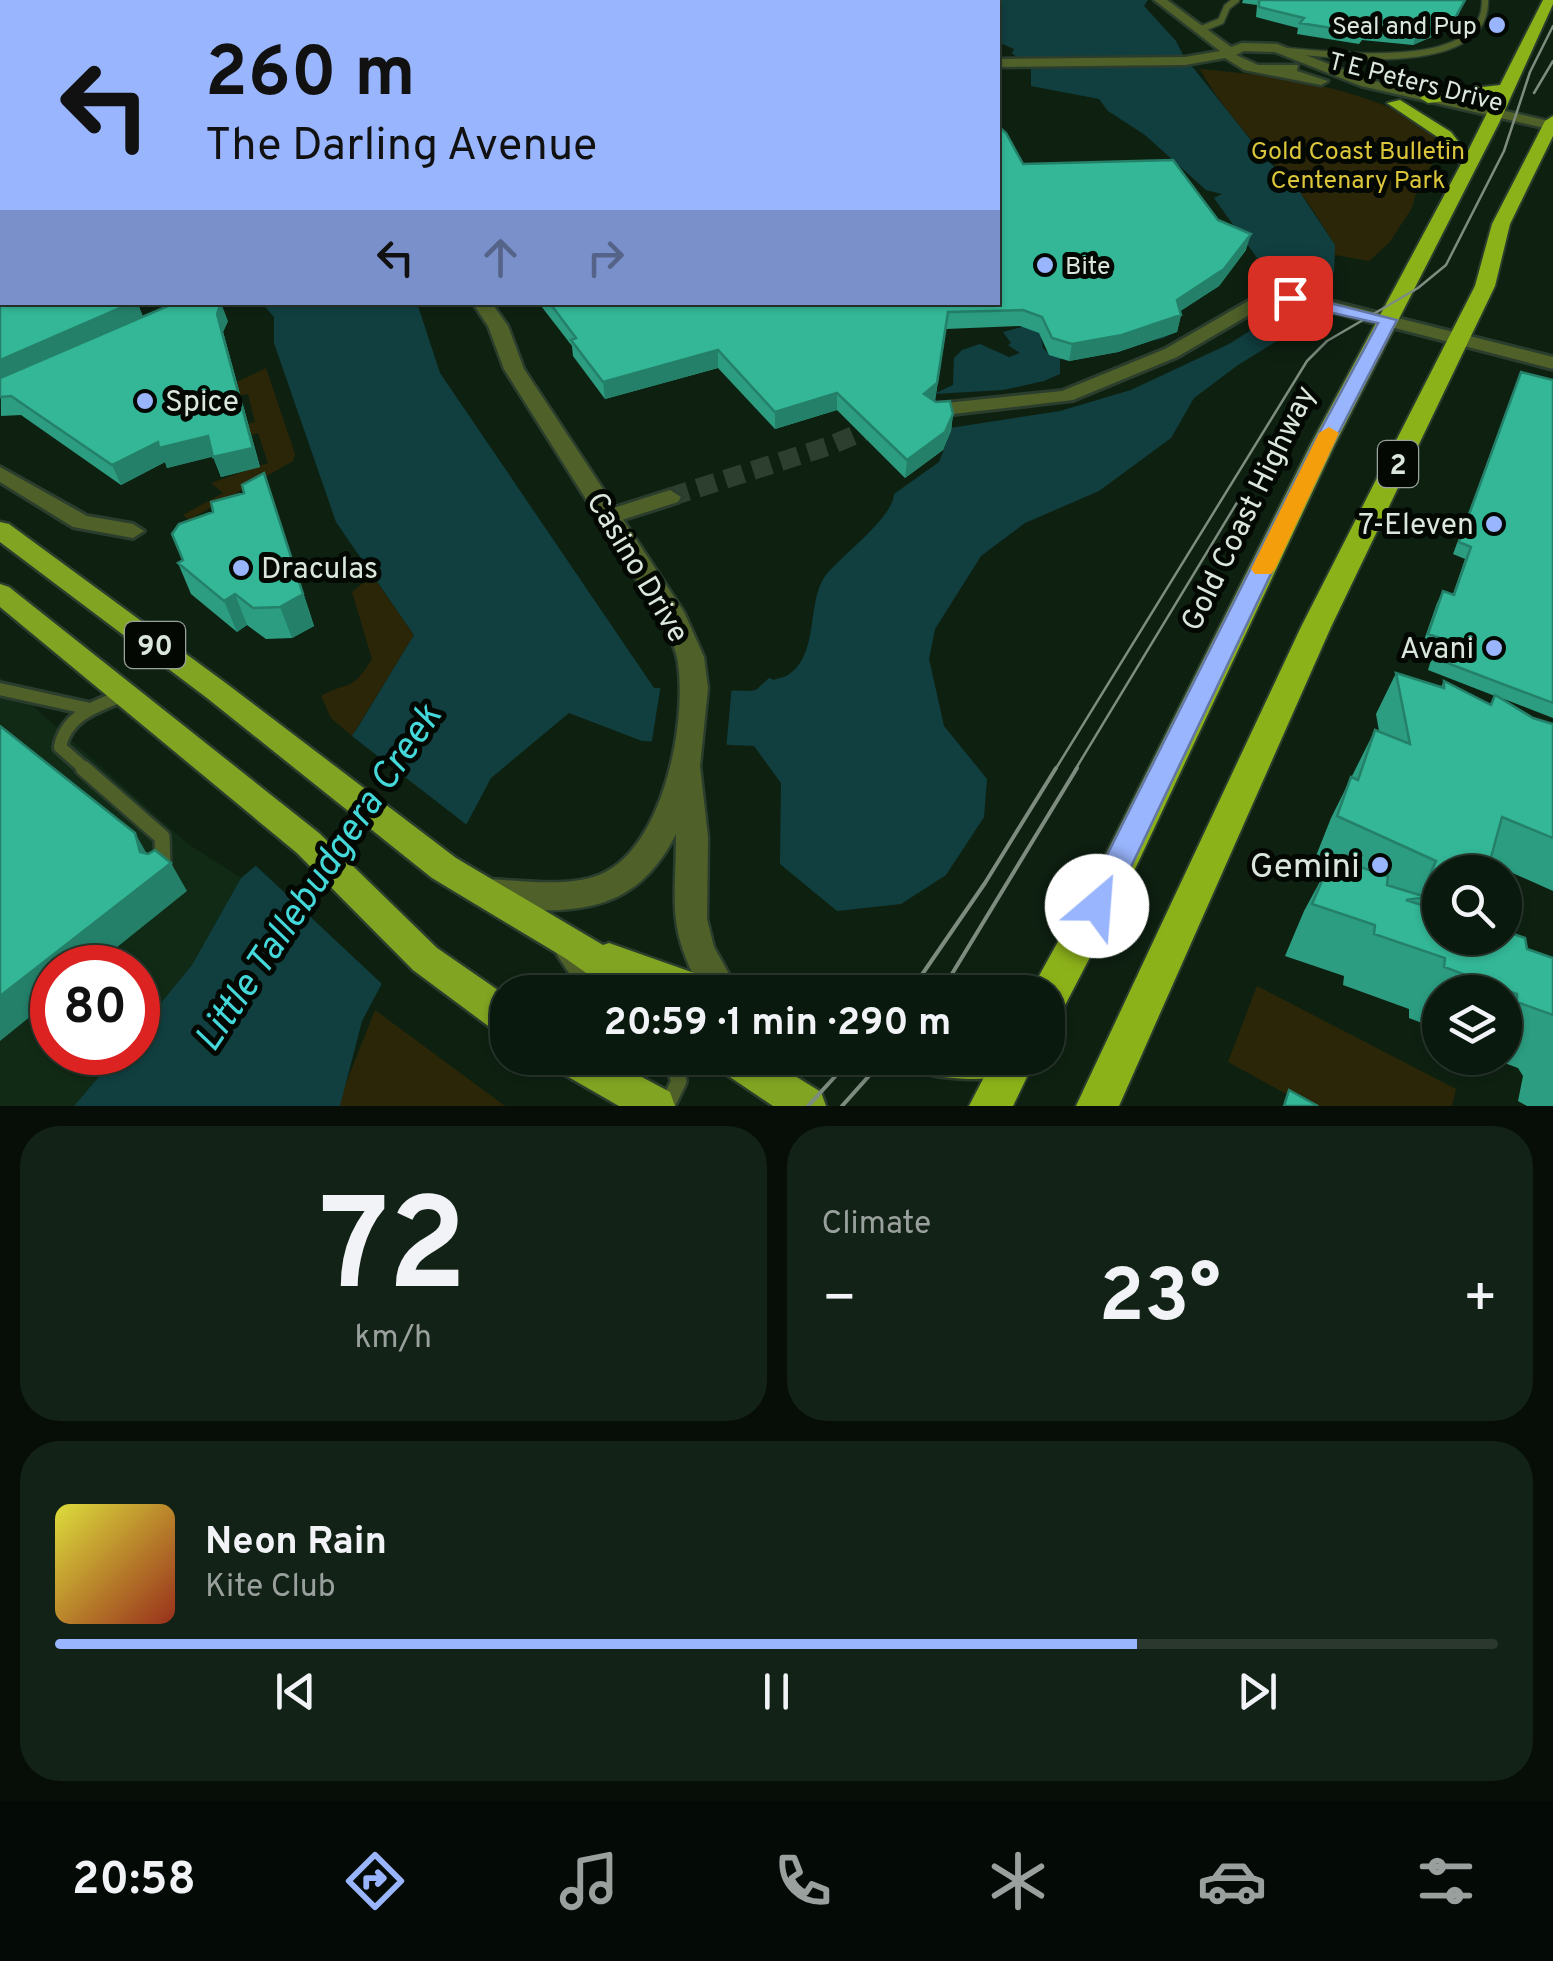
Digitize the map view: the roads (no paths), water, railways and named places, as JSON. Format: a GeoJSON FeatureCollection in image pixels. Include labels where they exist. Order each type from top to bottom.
{"type":"FeatureCollection","features":[{"type":"Feature","properties":{"kind":"highway","name":"Gold Coast Highway"},"geometry":{"type":"LineString","coordinates":[[1060,975],[1114,875],[1323,444],[1508,89],[1550,0]]}},
{"type":"Feature","properties":{"kind":"highway"},"geometry":{"type":"LineString","coordinates":[[1428,98],[1508,89]]}},
{"type":"Feature","properties":{"kind":"highway"},"geometry":{"type":"LineString","coordinates":[[1395,103],[1445,135],[1455,152],[1470,162]]}},
{"type":"Feature","properties":{"kind":"highway","name":"2"},"geometry":{"type":"LineString","coordinates":[[1097,1106],[1316,627],[1490,275],[1499,231],[1532,155],[1551,129]]}},
{"type":"Feature","properties":{"kind":"highway"},"geometry":{"type":"LineString","coordinates":[[1532,155],[1553,154]]}},
{"type":"Feature","properties":{"kind":"highway"},"geometry":{"type":"LineString","coordinates":[[990,1106],[1006,1075]]}},
{"type":"Feature","properties":{"kind":"main road","name":"90"},"geometry":{"type":"LineString","coordinates":[[0,530],[444,868],[616,975]]}},
{"type":"Feature","properties":{"kind":"main road","name":"90"},"geometry":{"type":"LineString","coordinates":[[0,593],[308,843],[403,940],[490,1005]]}},
{"type":"Feature","properties":{"kind":"main road"},"geometry":{"type":"LineString","coordinates":[[564,940],[656,975]]}},
{"type":"Feature","properties":{"kind":"main road"},"geometry":{"type":"LineString","coordinates":[[601,1075],[656,1106]]}},
{"type":"Feature","properties":{"kind":"main road"},"geometry":{"type":"LineString","coordinates":[[760,1075],[806,1106]]}},
{"type":"Feature","properties":{"kind":"street"},"geometry":{"type":"LineString","coordinates":[[1160,0],[1247,66]]}},
{"type":"Feature","properties":{"kind":"street"},"geometry":{"type":"LineString","coordinates":[[1199,30],[1252,46],[1288,51]]}},
{"type":"Feature","properties":{"kind":"street"},"geometry":{"type":"LineString","coordinates":[[1000,63],[1185,61],[1252,46]]}},
{"type":"Feature","properties":{"kind":"street","name":"T E Peters Drive"},"geometry":{"type":"LineString","coordinates":[[1288,51],[1366,84],[1493,118]]}},
{"type":"Feature","properties":{"kind":"street","name":"T E Peters Drive"},"geometry":{"type":"LineString","coordinates":[[1185,61],[1278,70],[1395,103],[1551,129]]}},
{"type":"Feature","properties":{"kind":"street"},"geometry":{"type":"LineString","coordinates":[[1278,70],[1297,68],[1304,61]]}},
{"type":"Feature","properties":{"kind":"street"},"geometry":{"type":"LineString","coordinates":[[936,410],[1027,402],[1100,385],[1183,347],[1268,300],[1290,298],[1553,363]]}},
{"type":"Feature","properties":{"kind":"street","name":"Casino Drive"},"geometry":{"type":"LineString","coordinates":[[483,305],[498,326],[514,369],[674,619],[692,660],[694,681],[688,767],[648,858],[625,878],[601,889],[577,893],[484,893]]}},
{"type":"Feature","properties":{"kind":"street"},"geometry":{"type":"LineString","coordinates":[[0,473],[81,522],[133,531]]}},
{"type":"Feature","properties":{"kind":"street"},"geometry":{"type":"LineString","coordinates":[[610,516],[670,497]]}},
{"type":"Feature","properties":{"kind":"street"},"geometry":{"type":"LineString","coordinates":[[688,767],[692,837],[690,920],[698,951],[711,975]]}},
{"type":"Feature","properties":{"kind":"lane"},"geometry":{"type":"LineString","coordinates":[[1199,30],[1220,21],[1226,7],[1236,0]]}},
{"type":"Feature","properties":{"kind":"lane"},"geometry":{"type":"LineString","coordinates":[[1288,51],[1425,54],[1469,33],[1485,11],[1485,0]]}},
{"type":"Feature","properties":{"kind":"lane"},"geometry":{"type":"LineString","coordinates":[[0,689],[90,709]]}},
{"type":"Feature","properties":{"kind":"lane"},"geometry":{"type":"LineString","coordinates":[[128,694],[90,709],[64,730],[60,747],[162,836],[163,871]]}},
{"type":"Feature","properties":{"kind":"lane"},"geometry":{"type":"LineString","coordinates":[[564,940],[582,975]]}},
{"type":"Feature","properties":{"kind":"lane"},"geometry":{"type":"LineString","coordinates":[[667,1106],[679,1080],[677,1075]]}},
{"type":"Feature","properties":{"kind":"water","name":"Little Tallebudgera Creek"},"geometry":{"type":"Polygon","coordinates":[[[1000,0],[1148,0],[1144,6],[1176,41],[1265,158],[1297,188],[1335,245],[1334,272],[1293,331],[1194,398],[1171,438],[1099,491],[1025,523],[981,556],[935,629],[929,659],[944,726],[987,779],[984,817],[946,875],[901,904],[837,911],[780,864],[781,783],[754,746],[642,741],[569,713],[491,778],[362,1021],[340,1106],[74,1106],[100,1075],[160,1075],[160,1004],[192,965],[241,878],[271,853],[358,727],[414,635],[336,522],[274,343],[274,317],[264,305],[418,305],[440,373],[654,688],[756,690],[769,678],[786,676],[798,666],[805,655],[816,599],[826,575],[876,525],[894,494],[939,462],[951,431],[934,394],[953,385],[954,358],[962,350],[980,344],[1009,357],[1020,353],[1008,345],[1011,343],[1003,332],[1026,326],[1040,331],[1043,348],[1061,358],[1115,354],[1178,330],[1207,314],[1248,287],[1261,269],[1260,262],[1214,198],[1222,194],[1206,190],[1145,135],[1108,111],[1099,99],[1031,86],[1031,70],[1012,53],[1014,49],[1000,43],[1000,0]]]}},
{"type":"Feature","properties":{"kind":"tunnel"},"geometry":{"type":"LineString","coordinates":[[670,497],[829,446],[888,421]]}},
{"type":"Feature","properties":{"kind":"tram line"},"geometry":{"type":"LineString","coordinates":[[1055,770],[1307,361],[1327,341],[1418,288],[1446,265],[1504,151],[1530,72],[1553,26]]}},
{"type":"Feature","properties":{"kind":"tram line"},"geometry":{"type":"LineString","coordinates":[[1534,93],[1553,61]]}},
{"type":"Feature","properties":{"kind":"tram line"},"geometry":{"type":"LineString","coordinates":[[1075,770],[1241,496]]}},
{"type":"Feature","properties":{"kind":"tram line"},"geometry":{"type":"LineString","coordinates":[[922,975],[985,883],[1056,768]]}},
{"type":"Feature","properties":{"kind":"tram line"},"geometry":{"type":"LineString","coordinates":[[951,975],[1077,768]]}},
{"type":"Feature","properties":{"kind":"tram line"},"geometry":{"type":"LineString","coordinates":[[808,1106],[836,1075]]}},
{"type":"Feature","properties":{"kind":"tram line"},"geometry":{"type":"LineString","coordinates":[[842,1106],[870,1075]]}},
{"type":"Feature","properties":{"kind":"place","name":"Seal and Pup"},"geometry":{"type":"Point","coordinates":[1497,25]}},
{"type":"Feature","properties":{"kind":"place","name":"Bite"},"geometry":{"type":"Point","coordinates":[1045,265]}},
{"type":"Feature","properties":{"kind":"place","name":"Spice"},"geometry":{"type":"Point","coordinates":[145,401]}},
{"type":"Feature","properties":{"kind":"place","name":"7-Eleven"},"geometry":{"type":"Point","coordinates":[1494,524]}},
{"type":"Feature","properties":{"kind":"place","name":"Draculas"},"geometry":{"type":"Point","coordinates":[241,568]}},
{"type":"Feature","properties":{"kind":"place","name":"Avani"},"geometry":{"type":"Point","coordinates":[1494,648]}},
{"type":"Feature","properties":{"kind":"place","name":"Gemini"},"geometry":{"type":"Point","coordinates":[1380,865]}},
{"type":"Feature","properties":{"kind":"park label","name":"Gold Coast Bulletin Centenary Park"},"geometry":{"type":"Point","coordinates":[1358,164]}}]}
